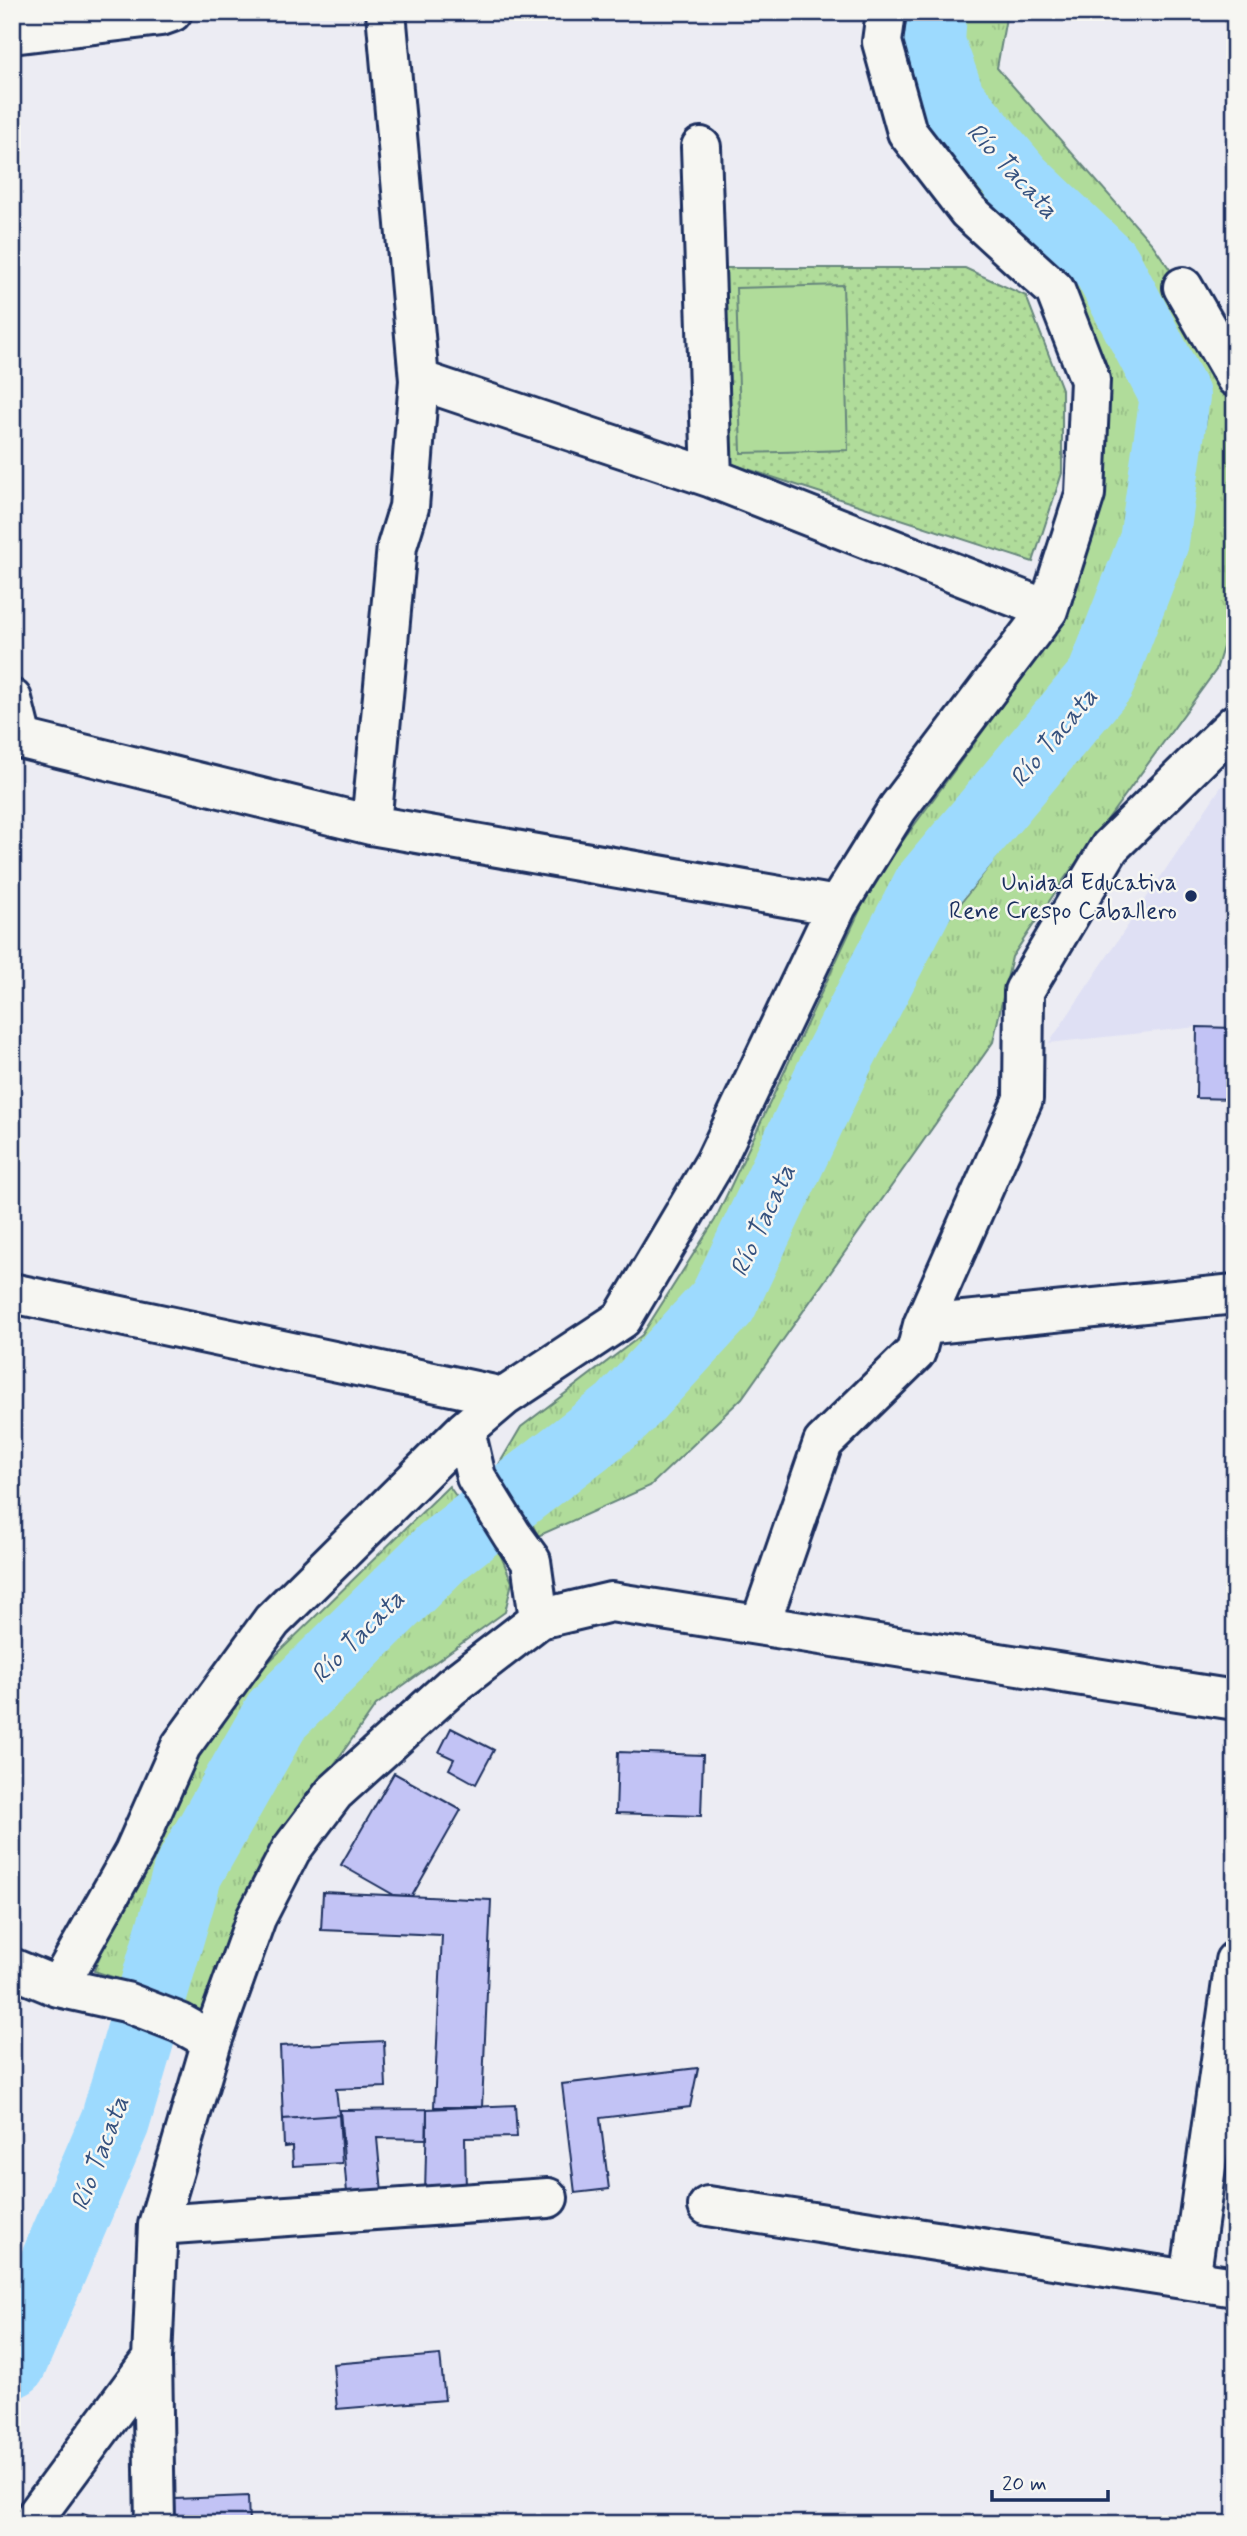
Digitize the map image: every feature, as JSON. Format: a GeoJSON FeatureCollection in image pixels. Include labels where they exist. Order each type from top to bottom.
{"type":"FeatureCollection","features":[{"type":"Feature","properties":{"kind":"street"},"geometry":{"type":"LineString","coordinates":[[12,34],[161,16],[172,12]]}},
{"type":"Feature","properties":{"kind":"street"},"geometry":{"type":"LineString","coordinates":[[371,825],[397,546],[410,507],[419,380],[386,12]]}},
{"type":"Feature","properties":{"kind":"street"},"geometry":{"type":"LineString","coordinates":[[58,1987],[134,1852],[181,1746],[272,1621],[465,1430],[504,1397],[622,1319],[715,1162],[837,906],[898,808],[1048,610],[1085,494],[1090,380],[1055,290],[968,211],[907,132],[882,42],[886,12]]}},
{"type":"Feature","properties":{"kind":"street"},"geometry":{"type":"LineString","coordinates":[[701,147],[712,478]]}},
{"type":"Feature","properties":{"kind":"street"},"geometry":{"type":"LineString","coordinates":[[1183,287],[1235,377]]}},
{"type":"Feature","properties":{"kind":"street"},"geometry":{"type":"LineString","coordinates":[[419,380],[712,478],[1048,610]]}},
{"type":"Feature","properties":{"kind":"street"},"geometry":{"type":"LineString","coordinates":[[12,699],[22,739],[371,825],[837,906]]}},
{"type":"Feature","properties":{"kind":"street"},"geometry":{"type":"LineString","coordinates":[[760,1625],[822,1443],[916,1352],[923,1325],[1023,1099],[1024,991],[1110,847],[1235,724]]}},
{"type":"Feature","properties":{"kind":"street"},"geometry":{"type":"LineString","coordinates":[[12,1293],[504,1397]]}},
{"type":"Feature","properties":{"kind":"street"},"geometry":{"type":"LineString","coordinates":[[923,1325],[1235,1294]]}},
{"type":"Feature","properties":{"kind":"street"},"geometry":{"type":"LineString","coordinates":[[465,1430],[476,1476],[531,1561],[539,1619]]}},
{"type":"Feature","properties":{"kind":"street"},"geometry":{"type":"LineString","coordinates":[[155,2524],[152,2358],[158,2225],[196,2032],[291,1850],[334,1793],[451,1687],[539,1619],[611,1602],[1235,1700]]}},
{"type":"Feature","properties":{"kind":"street"},"geometry":{"type":"LineString","coordinates":[[1190,2280],[1235,1961]]}},
{"type":"Feature","properties":{"kind":"street"},"geometry":{"type":"LineString","coordinates":[[12,1968],[58,1987],[126,2002],[196,2032]]}},
{"type":"Feature","properties":{"kind":"street"},"geometry":{"type":"LineString","coordinates":[[158,2225],[548,2198]]}},
{"type":"Feature","properties":{"kind":"street"},"geometry":{"type":"LineString","coordinates":[[708,2206],[1235,2287]]}},
{"type":"Feature","properties":{"kind":"street"},"geometry":{"type":"LineString","coordinates":[[30,2524],[152,2358]]}},
{"type":"Feature","properties":{"kind":"shaded area","name":"Unidad Educativa Rene Crespo Caballero"},"geometry":{"type":"Polygon","coordinates":[[[1235,766],[1235,1028],[1197,1027],[1049,1043],[1235,766]]]}},
{"type":"Feature","properties":{"kind":"green space"},"geometry":{"type":"Polygon","coordinates":[[[893,12],[915,12],[915,54],[948,125],[992,184],[1076,259],[1125,345],[1147,411],[1127,533],[1078,671],[910,886],[715,1287],[611,1402],[503,1488],[498,1466],[521,1427],[642,1335],[715,1220],[874,880],[1049,641],[1089,510],[1096,393],[1035,260],[954,170],[912,102],[893,12]]]}},
{"type":"Feature","properties":{"kind":"green space"},"geometry":{"type":"Polygon","coordinates":[[[951,12],[1007,12],[997,68],[1153,245],[1180,284],[1235,389],[1235,608],[1216,670],[1062,882],[1012,957],[993,1042],[742,1398],[650,1486],[538,1536],[525,1509],[624,1430],[735,1317],[877,1031],[944,925],[1132,680],[1178,557],[1207,416],[1122,259],[968,98],[954,55],[951,12]]]}},
{"type":"Feature","properties":{"kind":"green space"},"geometry":{"type":"Polygon","coordinates":[[[723,268],[965,268],[1026,296],[1062,389],[1062,473],[1033,562],[726,462],[723,268]]]}},
{"type":"Feature","properties":{"kind":"green space"},"geometry":{"type":"Polygon","coordinates":[[[843,285],[848,450],[741,453],[736,288],[843,285]]]}},
{"type":"Feature","properties":{"kind":"green space"},"geometry":{"type":"Polygon","coordinates":[[[1233,889],[1235,991],[1231,991],[1233,889]]]}},
{"type":"Feature","properties":{"kind":"green space"},"geometry":{"type":"Polygon","coordinates":[[[449,1486],[465,1509],[268,1700],[167,1873],[134,1984],[94,1971],[161,1799],[241,1689],[449,1486]]]}},
{"type":"Feature","properties":{"kind":"green space"},"geometry":{"type":"Polygon","coordinates":[[[496,1544],[512,1582],[505,1612],[376,1705],[264,1864],[205,2027],[170,2000],[208,1875],[301,1718],[405,1609],[496,1544]]]}},
{"type":"Feature","properties":{"kind":"building"},"geometry":{"type":"Polygon","coordinates":[[[1197,1027],[1234,1028],[1233,1099],[1196,1098],[1197,1027]]]}},
{"type":"Feature","properties":{"kind":"building"},"geometry":{"type":"Polygon","coordinates":[[[451,1728],[494,1750],[476,1784],[449,1769],[454,1759],[439,1752],[451,1728]]]}},
{"type":"Feature","properties":{"kind":"building"},"geometry":{"type":"Polygon","coordinates":[[[618,1752],[703,1755],[701,1816],[616,1813],[618,1752]]]}},
{"type":"Feature","properties":{"kind":"building"},"geometry":{"type":"Polygon","coordinates":[[[394,1773],[461,1810],[412,1896],[394,1895],[341,1865],[394,1773]]]}},
{"type":"Feature","properties":{"kind":"building"},"geometry":{"type":"Polygon","coordinates":[[[323,1892],[491,1900],[482,2107],[434,2107],[442,1935],[321,1930],[323,1892]]]}},
{"type":"Feature","properties":{"kind":"building"},"geometry":{"type":"Polygon","coordinates":[[[384,2041],[386,2087],[336,2089],[339,2115],[283,2119],[280,2046],[384,2041]]]}},
{"type":"Feature","properties":{"kind":"building"},"geometry":{"type":"Polygon","coordinates":[[[698,2068],[690,2107],[600,2118],[609,2189],[575,2193],[562,2084],[698,2068]]]}},
{"type":"Feature","properties":{"kind":"building"},"geometry":{"type":"Polygon","coordinates":[[[515,2105],[517,2137],[465,2138],[466,2191],[425,2194],[427,2109],[515,2105]]]}},
{"type":"Feature","properties":{"kind":"building"},"geometry":{"type":"Polygon","coordinates":[[[427,2109],[427,2139],[377,2138],[382,2192],[347,2193],[340,2110],[427,2109]]]}},
{"type":"Feature","properties":{"kind":"building"},"geometry":{"type":"Polygon","coordinates":[[[339,2115],[342,2163],[293,2166],[292,2146],[284,2147],[283,2119],[339,2115]]]}},
{"type":"Feature","properties":{"kind":"building"},"geometry":{"type":"Polygon","coordinates":[[[440,2355],[445,2400],[337,2409],[333,2364],[440,2355]]]}},
{"type":"Feature","properties":{"kind":"building"},"geometry":{"type":"Polygon","coordinates":[[[248,2496],[249,2524],[176,2524],[175,2499],[248,2496]]]}},
{"type":"Feature","properties":{"kind":"building"},"geometry":{"type":"Polygon","coordinates":[[[83,2513],[114,2524],[79,2524],[83,2513]]]}},
{"type":"Feature","properties":{"kind":"waterway","name":"Río Tacata"},"geometry":{"type":"LineString","coordinates":[[12,2363],[115,2122],[188,1872],[277,1715],[443,1551],[622,1412],[723,1302],[840,1055],[927,887],[1101,679],[1154,541],[1175,396],[1107,266],[1019,182],[951,101],[930,43],[932,12]]}},
{"type":"Feature","properties":{"kind":"place","name":"Unidad Educativa Rene Crespo Caballero"},"geometry":{"type":"Point","coordinates":[1191,896]}}]}
